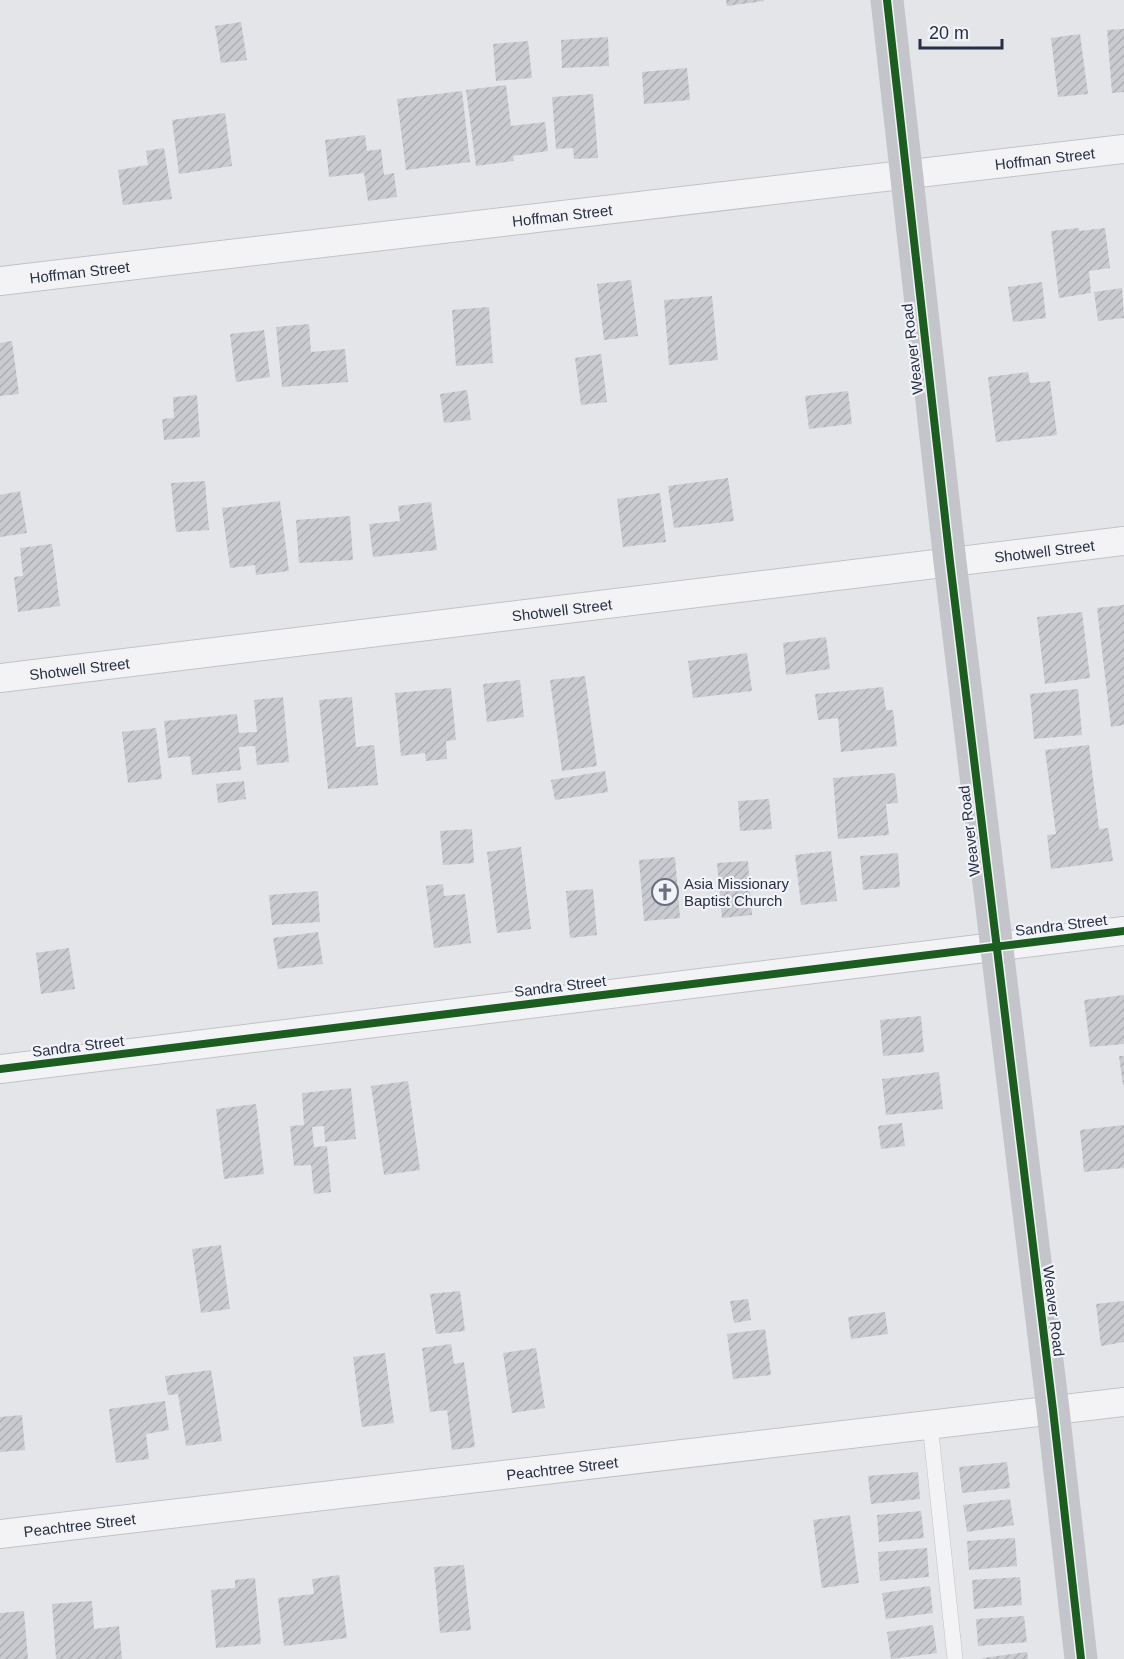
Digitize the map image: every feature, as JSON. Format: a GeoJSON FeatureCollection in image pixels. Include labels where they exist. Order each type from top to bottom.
{"type":"FeatureCollection","features":[{"type":"Feature","properties":{"kind":"street","name":"Weaver Road"},"geometry":{"type":"LineString","coordinates":[[887,0],[950,562],[1081,1659]]}},
{"type":"Feature","properties":{"kind":"street","name":"Hoffman Street"},"geometry":{"type":"LineString","coordinates":[[0,281],[1124,149]]}},
{"type":"Feature","properties":{"kind":"street","name":"Shotwell Street"},"geometry":{"type":"LineString","coordinates":[[0,678],[1124,541]]}},
{"type":"Feature","properties":{"kind":"street","name":"Sandra Street"},"geometry":{"type":"LineString","coordinates":[[0,1070],[1124,931]]}},
{"type":"Feature","properties":{"kind":"street","name":"Peachtree Street"},"geometry":{"type":"LineString","coordinates":[[0,1534],[1124,1402]]}},
{"type":"Feature","properties":{"kind":"lane"},"geometry":{"type":"LineString","coordinates":[[930,1424],[955,1659]]}},
{"type":"Feature","properties":{"kind":"building"},"geometry":{"type":"Polygon","coordinates":[[[726,0],[763,0],[764,1],[727,6],[726,0]]]}},
{"type":"Feature","properties":{"kind":"building"},"geometry":{"type":"Polygon","coordinates":[[[241,22],[247,60],[221,63],[215,26],[241,22]]]}},
{"type":"Feature","properties":{"kind":"building"},"geometry":{"type":"Polygon","coordinates":[[[1124,29],[1124,92],[1112,93],[1107,30],[1124,29]]]}},
{"type":"Feature","properties":{"kind":"building"},"geometry":{"type":"Polygon","coordinates":[[[1080,34],[1088,94],[1058,97],[1051,38],[1080,34]]]}},
{"type":"Feature","properties":{"kind":"building"},"geometry":{"type":"Polygon","coordinates":[[[608,37],[609,66],[562,68],[561,40],[608,37]]]}},
{"type":"Feature","properties":{"kind":"building"},"geometry":{"type":"Polygon","coordinates":[[[528,41],[532,78],[496,81],[493,44],[528,41]]]}},
{"type":"Feature","properties":{"kind":"building"},"geometry":{"type":"Polygon","coordinates":[[[687,68],[690,100],[644,104],[642,72],[687,68]]]}},
{"type":"Feature","properties":{"kind":"building"},"geometry":{"type":"Polygon","coordinates":[[[506,85],[511,126],[545,122],[548,151],[513,156],[514,161],[476,166],[466,90],[506,85]]]}},
{"type":"Feature","properties":{"kind":"building"},"geometry":{"type":"Polygon","coordinates":[[[462,91],[470,162],[406,170],[397,99],[462,91]]]}},
{"type":"Feature","properties":{"kind":"building"},"geometry":{"type":"Polygon","coordinates":[[[593,94],[598,158],[574,159],[573,148],[556,149],[552,97],[593,94]]]}},
{"type":"Feature","properties":{"kind":"building"},"geometry":{"type":"Polygon","coordinates":[[[225,113],[232,166],[179,174],[172,120],[225,113]]]}},
{"type":"Feature","properties":{"kind":"building"},"geometry":{"type":"Polygon","coordinates":[[[365,135],[367,151],[381,149],[384,175],[394,173],[397,197],[368,201],[364,173],[329,177],[325,140],[365,135]]]}},
{"type":"Feature","properties":{"kind":"building"},"geometry":{"type":"Polygon","coordinates":[[[164,148],[172,199],[123,205],[118,170],[148,165],[146,151],[164,148]]]}},
{"type":"Feature","properties":{"kind":"building"},"geometry":{"type":"Polygon","coordinates":[[[1079,228],[1079,231],[1105,228],[1110,268],[1089,271],[1091,293],[1059,298],[1051,231],[1079,228]]]}},
{"type":"Feature","properties":{"kind":"building"},"geometry":{"type":"Polygon","coordinates":[[[631,280],[638,336],[604,340],[597,284],[631,280]]]}},
{"type":"Feature","properties":{"kind":"building"},"geometry":{"type":"Polygon","coordinates":[[[1042,282],[1046,318],[1013,322],[1008,287],[1042,282]]]}},
{"type":"Feature","properties":{"kind":"building"},"geometry":{"type":"Polygon","coordinates":[[[1122,288],[1124,318],[1098,321],[1094,292],[1122,288]]]}},
{"type":"Feature","properties":{"kind":"building"},"geometry":{"type":"Polygon","coordinates":[[[712,296],[718,360],[669,365],[664,300],[712,296]]]}},
{"type":"Feature","properties":{"kind":"building"},"geometry":{"type":"Polygon","coordinates":[[[489,307],[493,363],[456,366],[452,310],[489,307]]]}},
{"type":"Feature","properties":{"kind":"building"},"geometry":{"type":"Polygon","coordinates":[[[309,324],[311,352],[345,349],[348,382],[282,387],[276,327],[309,324]]]}},
{"type":"Feature","properties":{"kind":"building"},"geometry":{"type":"Polygon","coordinates":[[[264,330],[270,377],[236,382],[230,334],[264,330]]]}},
{"type":"Feature","properties":{"kind":"building"},"geometry":{"type":"Polygon","coordinates":[[[12,341],[19,394],[0,396],[0,343],[12,341]]]}},
{"type":"Feature","properties":{"kind":"building"},"geometry":{"type":"Polygon","coordinates":[[[601,354],[607,402],[581,405],[575,358],[601,354]]]}},
{"type":"Feature","properties":{"kind":"building"},"geometry":{"type":"Polygon","coordinates":[[[1028,372],[1030,383],[1050,381],[1057,435],[996,442],[988,377],[1028,372]]]}},
{"type":"Feature","properties":{"kind":"building"},"geometry":{"type":"Polygon","coordinates":[[[467,390],[471,420],[444,423],[440,394],[467,390]]]}},
{"type":"Feature","properties":{"kind":"building"},"geometry":{"type":"Polygon","coordinates":[[[848,391],[852,424],[809,429],[805,396],[848,391]]]}},
{"type":"Feature","properties":{"kind":"building"},"geometry":{"type":"Polygon","coordinates":[[[197,395],[200,437],[164,440],[162,419],[174,418],[173,397],[197,395]]]}},
{"type":"Feature","properties":{"kind":"building"},"geometry":{"type":"Polygon","coordinates":[[[728,478],[734,521],[674,528],[668,486],[728,478]]]}},
{"type":"Feature","properties":{"kind":"building"},"geometry":{"type":"Polygon","coordinates":[[[205,481],[209,530],[176,532],[171,483],[205,481]]]}},
{"type":"Feature","properties":{"kind":"building"},"geometry":{"type":"Polygon","coordinates":[[[20,491],[27,533],[0,537],[0,495],[20,491]]]}},
{"type":"Feature","properties":{"kind":"building"},"geometry":{"type":"Polygon","coordinates":[[[660,493],[666,542],[623,547],[617,499],[660,493]]]}},
{"type":"Feature","properties":{"kind":"building"},"geometry":{"type":"Polygon","coordinates":[[[280,501],[289,571],[256,575],[255,565],[230,568],[222,508],[280,501]]]}},
{"type":"Feature","properties":{"kind":"building"},"geometry":{"type":"Polygon","coordinates":[[[431,502],[437,550],[373,557],[369,524],[400,521],[398,506],[431,502]]]}},
{"type":"Feature","properties":{"kind":"building"},"geometry":{"type":"Polygon","coordinates":[[[350,516],[353,560],[299,563],[296,520],[350,516]]]}},
{"type":"Feature","properties":{"kind":"building"},"geometry":{"type":"Polygon","coordinates":[[[52,544],[60,606],[18,612],[14,577],[23,576],[20,548],[52,544]]]}},
{"type":"Feature","properties":{"kind":"building"},"geometry":{"type":"Polygon","coordinates":[[[1124,605],[1124,725],[1111,727],[1097,608],[1124,605]]]}},
{"type":"Feature","properties":{"kind":"building"},"geometry":{"type":"Polygon","coordinates":[[[1082,612],[1090,678],[1045,684],[1037,617],[1082,612]]]}},
{"type":"Feature","properties":{"kind":"building"},"geometry":{"type":"Polygon","coordinates":[[[826,637],[830,669],[786,675],[783,643],[826,637]]]}},
{"type":"Feature","properties":{"kind":"building"},"geometry":{"type":"Polygon","coordinates":[[[747,653],[752,691],[693,698],[688,661],[747,653]]]}},
{"type":"Feature","properties":{"kind":"building"},"geometry":{"type":"Polygon","coordinates":[[[585,676],[597,766],[562,771],[550,680],[585,676]]]}},
{"type":"Feature","properties":{"kind":"building"},"geometry":{"type":"Polygon","coordinates":[[[520,680],[524,717],[487,722],[483,684],[520,680]]]}},
{"type":"Feature","properties":{"kind":"building"},"geometry":{"type":"Polygon","coordinates":[[[883,687],[886,710],[893,710],[897,746],[841,752],[838,718],[818,720],[815,694],[883,687]]]}},
{"type":"Feature","properties":{"kind":"building"},"geometry":{"type":"Polygon","coordinates":[[[451,688],[456,740],[446,741],[447,759],[426,761],[425,753],[401,756],[395,693],[451,688]]]}},
{"type":"Feature","properties":{"kind":"building"},"geometry":{"type":"Polygon","coordinates":[[[1078,689],[1082,735],[1034,739],[1030,694],[1078,689]]]}},
{"type":"Feature","properties":{"kind":"building"},"geometry":{"type":"Polygon","coordinates":[[[283,697],[289,762],[257,765],[255,746],[239,747],[241,770],[192,775],[190,756],[168,758],[164,721],[237,714],[239,733],[257,732],[254,700],[283,697]]]}},
{"type":"Feature","properties":{"kind":"building"},"geometry":{"type":"Polygon","coordinates":[[[352,697],[356,747],[374,745],[378,785],[328,789],[319,700],[352,697]]]}},
{"type":"Feature","properties":{"kind":"building"},"geometry":{"type":"Polygon","coordinates":[[[156,728],[162,779],[128,783],[122,732],[156,728]]]}},
{"type":"Feature","properties":{"kind":"building"},"geometry":{"type":"Polygon","coordinates":[[[1089,745],[1099,829],[1108,828],[1113,861],[1051,869],[1047,835],[1056,834],[1045,750],[1089,745]]]}},
{"type":"Feature","properties":{"kind":"building"},"geometry":{"type":"Polygon","coordinates":[[[605,771],[608,792],[555,800],[551,780],[605,771]]]}},
{"type":"Feature","properties":{"kind":"building"},"geometry":{"type":"Polygon","coordinates":[[[895,773],[898,803],[886,804],[889,835],[838,839],[833,778],[895,773]]]}},
{"type":"Feature","properties":{"kind":"building"},"geometry":{"type":"Polygon","coordinates":[[[244,781],[246,799],[218,803],[216,784],[244,781]]]}},
{"type":"Feature","properties":{"kind":"building"},"geometry":{"type":"Polygon","coordinates":[[[769,799],[772,829],[740,831],[738,801],[769,799]]]}},
{"type":"Feature","properties":{"kind":"building"},"geometry":{"type":"Polygon","coordinates":[[[472,829],[474,863],[443,865],[440,831],[472,829]]]}},
{"type":"Feature","properties":{"kind":"building"},"geometry":{"type":"Polygon","coordinates":[[[521,847],[531,929],[497,933],[487,852],[521,847]]]}},
{"type":"Feature","properties":{"kind":"building"},"geometry":{"type":"Polygon","coordinates":[[[831,851],[837,901],[801,905],[795,855],[831,851]]]}},
{"type":"Feature","properties":{"kind":"building"},"geometry":{"type":"Polygon","coordinates":[[[898,853],[900,887],[863,890],[860,856],[898,853]]]}},
{"type":"Feature","properties":{"kind":"building"},"geometry":{"type":"Polygon","coordinates":[[[675,857],[680,918],[644,921],[639,860],[675,857]]]}},
{"type":"Feature","properties":{"kind":"building"},"geometry":{"type":"Polygon","coordinates":[[[748,861],[752,915],[722,918],[717,863],[748,861]]]}},
{"type":"Feature","properties":{"kind":"building"},"geometry":{"type":"Polygon","coordinates":[[[443,884],[444,896],[465,894],[471,943],[434,948],[426,886],[443,884]]]}},
{"type":"Feature","properties":{"kind":"building"},"geometry":{"type":"Polygon","coordinates":[[[593,889],[597,935],[570,938],[566,891],[593,889]]]}},
{"type":"Feature","properties":{"kind":"building"},"geometry":{"type":"Polygon","coordinates":[[[318,891],[320,922],[272,925],[269,895],[318,891]]]}},
{"type":"Feature","properties":{"kind":"building"},"geometry":{"type":"Polygon","coordinates":[[[318,932],[323,964],[278,969],[273,938],[318,932]]]}},
{"type":"Feature","properties":{"kind":"building"},"geometry":{"type":"Polygon","coordinates":[[[69,948],[75,989],[41,994],[36,953],[69,948]]]}},
{"type":"Feature","properties":{"kind":"building"},"geometry":{"type":"Polygon","coordinates":[[[1124,995],[1124,1044],[1090,1047],[1084,1000],[1124,995]]]}},
{"type":"Feature","properties":{"kind":"building"},"geometry":{"type":"Polygon","coordinates":[[[921,1016],[924,1052],[883,1056],[880,1020],[921,1016]]]}},
{"type":"Feature","properties":{"kind":"building"},"geometry":{"type":"Polygon","coordinates":[[[1119,1056],[1124,1056],[1124,1085],[1123,1085],[1119,1056]]]}},
{"type":"Feature","properties":{"kind":"building"},"geometry":{"type":"Polygon","coordinates":[[[939,1072],[943,1109],[886,1115],[882,1079],[939,1072]]]}},
{"type":"Feature","properties":{"kind":"building"},"geometry":{"type":"Polygon","coordinates":[[[408,1081],[420,1170],[384,1175],[371,1086],[408,1081]]]}},
{"type":"Feature","properties":{"kind":"building"},"geometry":{"type":"Polygon","coordinates":[[[351,1088],[356,1139],[325,1142],[324,1126],[312,1127],[314,1147],[327,1146],[331,1192],[314,1194],[311,1165],[294,1166],[290,1126],[304,1125],[302,1093],[351,1088]]]}},
{"type":"Feature","properties":{"kind":"building"},"geometry":{"type":"Polygon","coordinates":[[[256,1104],[264,1174],[224,1179],[216,1109],[256,1104]]]}},
{"type":"Feature","properties":{"kind":"building"},"geometry":{"type":"Polygon","coordinates":[[[902,1123],[905,1146],[881,1149],[878,1126],[902,1123]]]}},
{"type":"Feature","properties":{"kind":"building"},"geometry":{"type":"Polygon","coordinates":[[[1124,1125],[1124,1168],[1084,1172],[1080,1130],[1124,1125]]]}},
{"type":"Feature","properties":{"kind":"building"},"geometry":{"type":"Polygon","coordinates":[[[221,1245],[230,1309],[201,1313],[192,1249],[221,1245]]]}},
{"type":"Feature","properties":{"kind":"building"},"geometry":{"type":"Polygon","coordinates":[[[460,1291],[465,1331],[436,1334],[430,1294],[460,1291]]]}},
{"type":"Feature","properties":{"kind":"building"},"geometry":{"type":"Polygon","coordinates":[[[748,1299],[751,1320],[734,1323],[730,1301],[748,1299]]]}},
{"type":"Feature","properties":{"kind":"building"},"geometry":{"type":"Polygon","coordinates":[[[1124,1301],[1124,1342],[1101,1346],[1096,1304],[1124,1301]]]}},
{"type":"Feature","properties":{"kind":"building"},"geometry":{"type":"Polygon","coordinates":[[[885,1312],[888,1334],[851,1339],[848,1317],[885,1312]]]}},
{"type":"Feature","properties":{"kind":"building"},"geometry":{"type":"Polygon","coordinates":[[[765,1329],[771,1375],[733,1379],[727,1334],[765,1329]]]}},
{"type":"Feature","properties":{"kind":"building"},"geometry":{"type":"Polygon","coordinates":[[[451,1344],[454,1364],[464,1362],[475,1447],[452,1450],[447,1410],[430,1412],[422,1348],[451,1344]]]}},
{"type":"Feature","properties":{"kind":"building"},"geometry":{"type":"Polygon","coordinates":[[[536,1348],[545,1408],[512,1413],[503,1353],[536,1348]]]}},
{"type":"Feature","properties":{"kind":"building"},"geometry":{"type":"Polygon","coordinates":[[[385,1353],[394,1423],[362,1427],[353,1357],[385,1353]]]}},
{"type":"Feature","properties":{"kind":"building"},"geometry":{"type":"Polygon","coordinates":[[[211,1370],[222,1441],[186,1446],[178,1394],[168,1395],[165,1376],[211,1370]]]}},
{"type":"Feature","properties":{"kind":"building"},"geometry":{"type":"Polygon","coordinates":[[[165,1401],[169,1430],[146,1434],[149,1459],[116,1463],[109,1409],[165,1401]]]}},
{"type":"Feature","properties":{"kind":"building"},"geometry":{"type":"Polygon","coordinates":[[[22,1415],[25,1450],[0,1452],[0,1417],[22,1415]]]}},
{"type":"Feature","properties":{"kind":"building"},"geometry":{"type":"Polygon","coordinates":[[[1007,1462],[1010,1488],[962,1493],[959,1467],[1007,1462]]]}},
{"type":"Feature","properties":{"kind":"building"},"geometry":{"type":"Polygon","coordinates":[[[918,1472],[920,1499],[871,1504],[868,1476],[918,1472]]]}},
{"type":"Feature","properties":{"kind":"building"},"geometry":{"type":"Polygon","coordinates":[[[1010,1499],[1014,1525],[967,1532],[963,1505],[1010,1499]]]}},
{"type":"Feature","properties":{"kind":"building"},"geometry":{"type":"Polygon","coordinates":[[[921,1511],[924,1538],[879,1542],[877,1515],[921,1511]]]}},
{"type":"Feature","properties":{"kind":"building"},"geometry":{"type":"Polygon","coordinates":[[[850,1515],[859,1583],[822,1588],[813,1520],[850,1515]]]}},
{"type":"Feature","properties":{"kind":"building"},"geometry":{"type":"Polygon","coordinates":[[[1015,1538],[1017,1566],[969,1570],[967,1541],[1015,1538]]]}},
{"type":"Feature","properties":{"kind":"building"},"geometry":{"type":"Polygon","coordinates":[[[927,1548],[929,1577],[880,1581],[878,1552],[927,1548]]]}},
{"type":"Feature","properties":{"kind":"building"},"geometry":{"type":"Polygon","coordinates":[[[464,1565],[471,1630],[440,1633],[434,1567],[464,1565]]]}},
{"type":"Feature","properties":{"kind":"building"},"geometry":{"type":"Polygon","coordinates":[[[339,1575],[347,1638],[284,1646],[278,1598],[314,1594],[312,1579],[339,1575]]]}},
{"type":"Feature","properties":{"kind":"building"},"geometry":{"type":"Polygon","coordinates":[[[1020,1577],[1022,1605],[974,1609],[972,1580],[1020,1577]]]}},
{"type":"Feature","properties":{"kind":"building"},"geometry":{"type":"Polygon","coordinates":[[[255,1578],[261,1644],[216,1648],[211,1590],[235,1588],[235,1580],[255,1578]]]}},
{"type":"Feature","properties":{"kind":"building"},"geometry":{"type":"Polygon","coordinates":[[[930,1586],[933,1613],[886,1619],[882,1593],[930,1586]]]}},
{"type":"Feature","properties":{"kind":"building"},"geometry":{"type":"Polygon","coordinates":[[[92,1601],[94,1629],[119,1626],[122,1659],[56,1659],[52,1604],[92,1601]]]}},
{"type":"Feature","properties":{"kind":"building"},"geometry":{"type":"Polygon","coordinates":[[[24,1611],[28,1659],[0,1659],[0,1613],[24,1611]]]}},
{"type":"Feature","properties":{"kind":"building"},"geometry":{"type":"Polygon","coordinates":[[[1024,1616],[1027,1642],[978,1646],[976,1619],[1024,1616]]]}},
{"type":"Feature","properties":{"kind":"building"},"geometry":{"type":"Polygon","coordinates":[[[933,1625],[937,1653],[891,1659],[887,1632],[933,1625]]]}},
{"type":"Feature","properties":{"kind":"building"},"geometry":{"type":"Polygon","coordinates":[[[1027,1652],[1028,1659],[982,1658],[1027,1652]]]}},
{"type":"Feature","properties":{"kind":"cycle path"},"geometry":{"type":"LineString","coordinates":[[887,0],[950,562],[1081,1659]]}},
{"type":"Feature","properties":{"kind":"cycle path"},"geometry":{"type":"LineString","coordinates":[[0,1069],[1124,931]]}},
{"type":"Feature","properties":{"kind":"place","name":"Asia Missionary Baptist Church"},"geometry":{"type":"Point","coordinates":[665,892]}}]}
